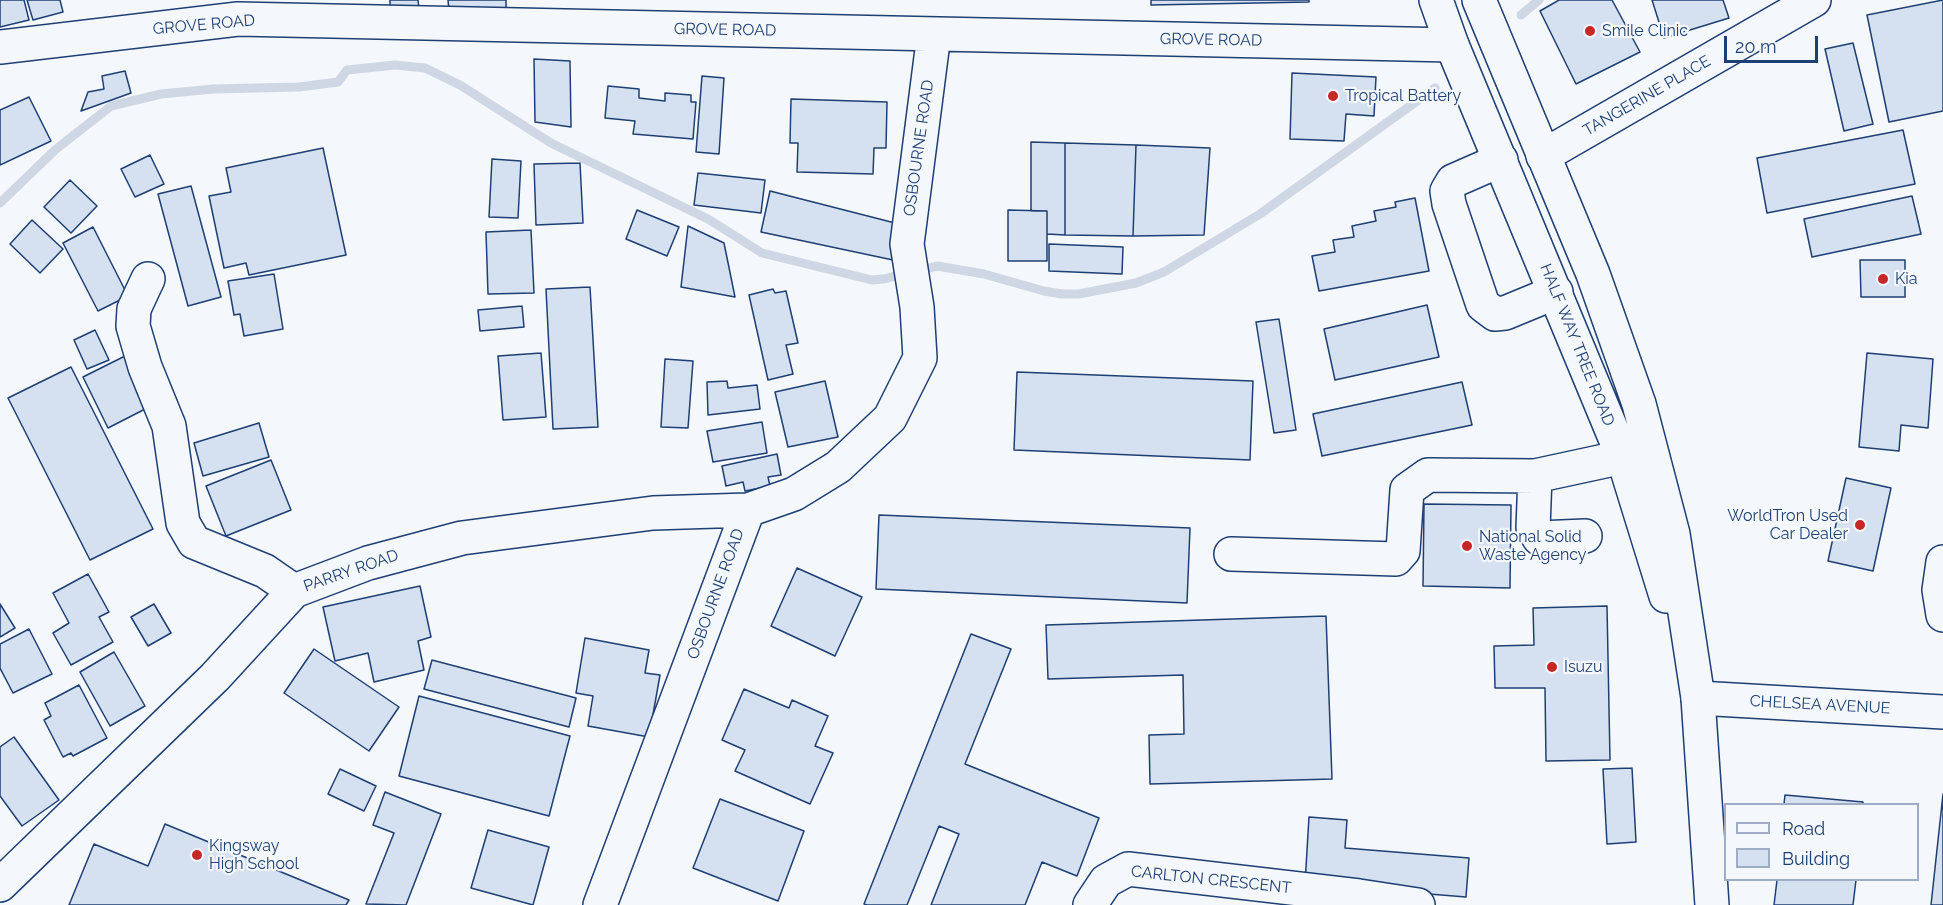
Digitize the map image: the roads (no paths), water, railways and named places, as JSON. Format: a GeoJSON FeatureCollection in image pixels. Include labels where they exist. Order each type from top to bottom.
{"type":"FeatureCollection","features":[{"type":"Feature","properties":{"kind":"street","name":"HALF WAY TREE ROAD"},"geometry":{"type":"LineString","coordinates":[[1436,0],[1452,45],[1623,457],[1698,698]]}},
{"type":"Feature","properties":{"kind":"street","name":"HALF WAY TREE ROAD"},"geometry":{"type":"LineString","coordinates":[[1479,0],[1593,274],[1639,404],[1673,534],[1698,698],[1712,905]]}},
{"type":"Feature","properties":{"kind":"street","name":"TANGERINE PLACE"},"geometry":{"type":"LineString","coordinates":[[1543,156],[1814,0]]}},
{"type":"Feature","properties":{"kind":"street","name":"GROVE ROAD"},"geometry":{"type":"LineString","coordinates":[[0,47],[239,10],[934,34],[1452,45]]}},
{"type":"Feature","properties":{"kind":"street","name":"OSBOURNE ROAD"},"geometry":{"type":"LineString","coordinates":[[600,905],[748,510],[794,495],[838,467],[890,418],[920,358],[917,307],[908,252],[909,225],[934,34]]}},
{"type":"Feature","properties":{"kind":"street"},"geometry":{"type":"LineString","coordinates":[[1501,160],[1453,181],[1447,191],[1449,204],[1483,305],[1495,314],[1505,313],[1556,292]]}},
{"type":"Feature","properties":{"kind":"street"},"geometry":{"type":"LineString","coordinates":[[148,279],[134,309],[133,326],[146,368],[169,426],[183,523],[194,542],[265,571],[294,591]]}},
{"type":"Feature","properties":{"kind":"street"},"geometry":{"type":"LineString","coordinates":[[1231,554],[1396,559],[1403,550],[1407,490],[1428,475],[1535,476],[1623,457]]}},
{"type":"Feature","properties":{"kind":"street"},"geometry":{"type":"LineString","coordinates":[[1535,476],[1533,528],[1539,538],[1585,536]]}},
{"type":"Feature","properties":{"kind":"street","name":"PARRY ROAD"},"geometry":{"type":"LineString","coordinates":[[0,885],[215,677],[294,591],[368,563],[462,538],[653,513],[748,510]]}},
{"type":"Feature","properties":{"kind":"street"},"geometry":{"type":"LineString","coordinates":[[1943,562],[1939,590],[1943,615]]}},
{"type":"Feature","properties":{"kind":"street","name":"CHELSEA AVENUE"},"geometry":{"type":"LineString","coordinates":[[1698,698],[1943,712]]}},
{"type":"Feature","properties":{"kind":"street","name":"CARLTON CRESCENT"},"geometry":{"type":"LineString","coordinates":[[1090,905],[1106,881],[1128,869],[1358,900],[1419,905]]}},
{"type":"Feature","properties":{"kind":"waterway"},"geometry":{"type":"LineString","coordinates":[[1521,15],[1539,0]]}},
{"type":"Feature","properties":{"kind":"waterway"},"geometry":{"type":"LineString","coordinates":[[0,203],[55,150],[111,106],[161,94],[213,89],[299,87],[338,82],[347,70],[395,65],[425,68],[460,85],[551,143],[708,219],[762,253],[872,280],[937,266],[984,274],[1044,291],[1079,294],[1136,283],[1164,272],[1260,214],[1435,88]]}},
{"type":"Feature","properties":{"kind":"place","name":"Smile Clinic"},"geometry":{"type":"Point","coordinates":[1590,31]}},
{"type":"Feature","properties":{"kind":"place","name":"Tropical Battery"},"geometry":{"type":"Point","coordinates":[1333,96]}},
{"type":"Feature","properties":{"kind":"place","name":"Kia"},"geometry":{"type":"Point","coordinates":[1883,279]}},
{"type":"Feature","properties":{"kind":"place","name":"WorldTron Used Car Dealer"},"geometry":{"type":"Point","coordinates":[1860,525]}},
{"type":"Feature","properties":{"kind":"place","name":"National Solid Waste Agency"},"geometry":{"type":"Point","coordinates":[1467,546]}},
{"type":"Feature","properties":{"kind":"place","name":"Isuzu"},"geometry":{"type":"Point","coordinates":[1552,667]}},
{"type":"Feature","properties":{"kind":"place","name":"Kingsway High School"},"geometry":{"type":"Point","coordinates":[197,855]}}]}
